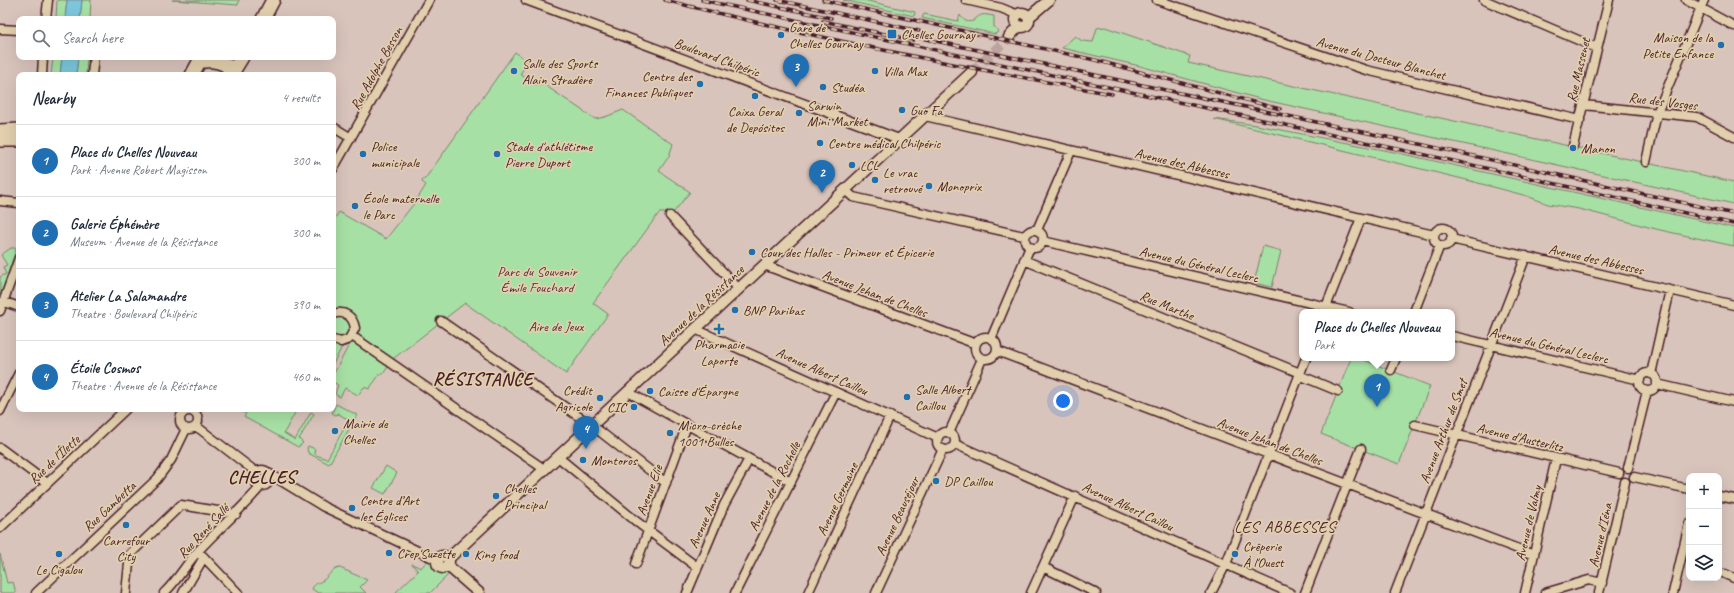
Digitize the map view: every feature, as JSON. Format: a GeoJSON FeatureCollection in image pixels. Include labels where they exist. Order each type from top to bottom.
{"type":"FeatureCollection","features":[{"type":"Feature","properties":{"kind":"main road"},"geometry":{"type":"LineString","coordinates":[[256,16],[264,0]]}},
{"type":"Feature","properties":{"kind":"main road"},"geometry":{"type":"LineString","coordinates":[[265,16],[273,0]]}},
{"type":"Feature","properties":{"kind":"main road"},"geometry":{"type":"LineString","coordinates":[[193,72],[198,60]]}},
{"type":"Feature","properties":{"kind":"main road"},"geometry":{"type":"LineString","coordinates":[[213,60],[232,69],[240,60]]}},
{"type":"Feature","properties":{"kind":"main road"},"geometry":{"type":"LineString","coordinates":[[0,131],[16,130]]}},
{"type":"Feature","properties":{"kind":"main road"},"geometry":{"type":"LineString","coordinates":[[0,140],[16,140]]}},
{"type":"Feature","properties":{"kind":"street"},"geometry":{"type":"LineString","coordinates":[[46,16],[48,0]]}},
{"type":"Feature","properties":{"kind":"street","name":"Rue Adolphe Besson"},"geometry":{"type":"LineString","coordinates":[[336,163],[429,0]]}},
{"type":"Feature","properties":{"kind":"street","name":"Boulevard Chilpéric"},"geometry":{"type":"LineString","coordinates":[[526,0],[899,140]]}},
{"type":"Feature","properties":{"kind":"street"},"geometry":{"type":"LineString","coordinates":[[966,0],[1001,8],[1023,17],[1027,24],[1023,27],[1019,26],[1009,37]]}},
{"type":"Feature","properties":{"kind":"street"},"geometry":{"type":"LineString","coordinates":[[1023,17],[1049,0]]}},
{"type":"Feature","properties":{"kind":"street","name":"Avenue du Docteur Blanchet"},"geometry":{"type":"LineString","coordinates":[[1157,0],[1366,70],[1580,120]]}},
{"type":"Feature","properties":{"kind":"street"},"geometry":{"type":"LineString","coordinates":[[1484,0],[1497,3],[1597,48]]}},
{"type":"Feature","properties":{"kind":"street","name":"Rue Massenet"},"geometry":{"type":"LineString","coordinates":[[1573,146],[1609,0]]}},
{"type":"Feature","properties":{"kind":"street"},"geometry":{"type":"LineString","coordinates":[[1686,0],[1702,4],[1734,26]]}},
{"type":"Feature","properties":{"kind":"street"},"geometry":{"type":"LineString","coordinates":[[1646,162],[1657,113],[1702,4]]}},
{"type":"Feature","properties":{"kind":"street"},"geometry":{"type":"LineString","coordinates":[[0,29],[16,30]]}},
{"type":"Feature","properties":{"kind":"street"},"geometry":{"type":"LineString","coordinates":[[42,72],[43,60]]}},
{"type":"Feature","properties":{"kind":"street"},"geometry":{"type":"LineString","coordinates":[[92,72],[94,60]]}},
{"type":"Feature","properties":{"kind":"street","name":"Avenue de la Résistance"},"geometry":{"type":"LineString","coordinates":[[448,562],[544,469],[972,72]]}},
{"type":"Feature","properties":{"kind":"street","name":"Rue des Vosges"},"geometry":{"type":"LineString","coordinates":[[1584,105],[1697,117],[1734,137]]}},
{"type":"Feature","properties":{"kind":"street","name":"Avenue des Abbesses"},"geometry":{"type":"LineString","coordinates":[[924,116],[1434,235]]}},
{"type":"Feature","properties":{"kind":"street"},"geometry":{"type":"LineString","coordinates":[[336,129],[351,138]]}},
{"type":"Feature","properties":{"kind":"street"},"geometry":{"type":"LineString","coordinates":[[1037,230],[1071,150]]}},
{"type":"Feature","properties":{"kind":"street"},"geometry":{"type":"LineString","coordinates":[[844,190],[855,197],[1024,236]]}},
{"type":"Feature","properties":{"kind":"street"},"geometry":{"type":"LineString","coordinates":[[0,201],[16,203]]}},
{"type":"Feature","properties":{"kind":"street"},"geometry":{"type":"LineString","coordinates":[[670,216],[738,289]]}},
{"type":"Feature","properties":{"kind":"street"},"geometry":{"type":"LineString","coordinates":[[1325,309],[1361,218]]}},
{"type":"Feature","properties":{"kind":"street"},"geometry":{"type":"LineString","coordinates":[[1445,228],[1451,234],[1451,239],[1447,244],[1440,245],[1435,241],[1434,235],[1437,230],[1445,228]]}},
{"type":"Feature","properties":{"kind":"street"},"geometry":{"type":"LineString","coordinates":[[1030,230],[1037,230],[1042,235],[1043,241],[1038,247],[1030,247],[1025,243],[1024,236],[1030,230]]}},
{"type":"Feature","properties":{"kind":"street","name":"Avenue des Abbesses"},"geometry":{"type":"LineString","coordinates":[[1451,239],[1734,305]]}},
{"type":"Feature","properties":{"kind":"street","name":"Avenue du Général Leclerc"},"geometry":{"type":"LineString","coordinates":[[1043,241],[1325,309]]}},
{"type":"Feature","properties":{"kind":"street"},"geometry":{"type":"LineString","coordinates":[[1415,309],[1440,245]]}},
{"type":"Feature","properties":{"kind":"street"},"geometry":{"type":"LineString","coordinates":[[991,339],[1030,247]]}},
{"type":"Feature","properties":{"kind":"street","name":"Avenue Arthur de Smet"},"geometry":{"type":"LineString","coordinates":[[1395,593],[1490,345],[1526,256]]}},
{"type":"Feature","properties":{"kind":"street","name":"Rue Marthe"},"geometry":{"type":"LineString","coordinates":[[1024,260],[1338,391]]}},
{"type":"Feature","properties":{"kind":"street","name":"Avenue Jehan de Chelles"},"geometry":{"type":"LineString","coordinates":[[764,265],[976,344]]}},
{"type":"Feature","properties":{"kind":"street"},"geometry":{"type":"LineString","coordinates":[[0,311],[5,302],[16,267]]}},
{"type":"Feature","properties":{"kind":"street"},"geometry":{"type":"LineString","coordinates":[[1651,374],[1670,290]]}},
{"type":"Feature","properties":{"kind":"street"},"geometry":{"type":"LineString","coordinates":[[5,302],[16,306]]}},
{"type":"Feature","properties":{"kind":"street"},"geometry":{"type":"LineString","coordinates":[[336,314],[343,313],[350,316],[354,328],[352,336],[341,342],[336,341]]}},
{"type":"Feature","properties":{"kind":"street"},"geometry":{"type":"LineString","coordinates":[[441,321],[592,425],[666,483]]}},
{"type":"Feature","properties":{"kind":"street","name":"Avenue Albert Caillou"},"geometry":{"type":"LineString","coordinates":[[695,329],[938,438]]}},
{"type":"Feature","properties":{"kind":"street"},"geometry":{"type":"LineString","coordinates":[[352,336],[544,469]]}},
{"type":"Feature","properties":{"kind":"street","name":"Avenue du Général Leclerc"},"geometry":{"type":"LineString","coordinates":[[1455,337],[1640,380]]}},
{"type":"Feature","properties":{"kind":"street"},"geometry":{"type":"LineString","coordinates":[[980,339],[991,339],[996,344],[997,352],[989,359],[982,359],[975,351],[976,344],[980,339]]}},
{"type":"Feature","properties":{"kind":"street","name":"Avenue Jehan de Chelles"},"geometry":{"type":"LineString","coordinates":[[997,352],[1534,555]]}},
{"type":"Feature","properties":{"kind":"street"},"geometry":{"type":"LineString","coordinates":[[949,433],[982,359]]}},
{"type":"Feature","properties":{"kind":"street"},"geometry":{"type":"LineString","coordinates":[[1211,593],[1226,564],[1305,361]]}},
{"type":"Feature","properties":{"kind":"street"},"geometry":{"type":"LineString","coordinates":[[1391,370],[1395,361]]}},
{"type":"Feature","properties":{"kind":"street"},"geometry":{"type":"LineString","coordinates":[[1647,391],[1640,386],[1640,380],[1646,374],[1651,374],[1655,377],[1657,384]]}},
{"type":"Feature","properties":{"kind":"street"},"geometry":{"type":"LineString","coordinates":[[0,411],[16,379]]}},
{"type":"Feature","properties":{"kind":"street"},"geometry":{"type":"LineString","coordinates":[[1647,391],[1652,390],[1657,384]]}},
{"type":"Feature","properties":{"kind":"street"},"geometry":{"type":"LineString","coordinates":[[1657,384],[1734,402]]}},
{"type":"Feature","properties":{"kind":"street"},"geometry":{"type":"LineString","coordinates":[[1628,468],[1647,391]]}},
{"type":"Feature","properties":{"kind":"street"},"geometry":{"type":"LineString","coordinates":[[628,392],[791,482]]}},
{"type":"Feature","properties":{"kind":"street","name":"Avenue de la Rochelle"},"geometry":{"type":"LineString","coordinates":[[735,593],[836,392]]}},
{"type":"Feature","properties":{"kind":"street","name":"Rue de l'Îlette"},"geometry":{"type":"LineString","coordinates":[[0,528],[123,412]]}},
{"type":"Feature","properties":{"kind":"street"},"geometry":{"type":"LineString","coordinates":[[183,412],[180,420],[182,425],[186,429],[192,429],[196,426],[198,418],[195,412]]}},
{"type":"Feature","properties":{"kind":"street","name":"Avenue Germaine"},"geometry":{"type":"LineString","coordinates":[[808,593],[890,416]]}},
{"type":"Feature","properties":{"kind":"street","name":"Avenue Elie"},"geometry":{"type":"LineString","coordinates":[[636,564],[687,425]]}},
{"type":"Feature","properties":{"kind":"street","name":"Avenue d'Austerlitz"},"geometry":{"type":"LineString","coordinates":[[1415,425],[1620,473]]}},
{"type":"Feature","properties":{"kind":"street"},"geometry":{"type":"LineString","coordinates":[[196,426],[256,472]]}},
{"type":"Feature","properties":{"kind":"street","name":"Rue Gambetta"},"geometry":{"type":"LineString","coordinates":[[36,593],[157,479],[171,460],[186,429]]}},
{"type":"Feature","properties":{"kind":"street"},"geometry":{"type":"LineString","coordinates":[[949,433],[955,438],[955,444],[950,449],[943,449],[938,444],[938,438],[942,434],[949,433]]}},
{"type":"Feature","properties":{"kind":"street","name":"Avenue Albert Caillou"},"geometry":{"type":"LineString","coordinates":[[955,444],[1290,593]]}},
{"type":"Feature","properties":{"kind":"street"},"geometry":{"type":"LineString","coordinates":[[0,448],[47,483]]}},
{"type":"Feature","properties":{"kind":"street","name":"Avenue Beauséjour"},"geometry":{"type":"LineString","coordinates":[[876,593],[943,449]]}},
{"type":"Feature","properties":{"kind":"street"},"geometry":{"type":"LineString","coordinates":[[1305,593],[1346,484],[1361,449]]}},
{"type":"Feature","properties":{"kind":"street"},"geometry":{"type":"LineString","coordinates":[[558,457],[648,531],[698,567]]}},
{"type":"Feature","properties":{"kind":"street","name":"Avenue Anne"},"geometry":{"type":"LineString","coordinates":[[687,593],[724,505],[749,458]]}},
{"type":"Feature","properties":{"kind":"street","name":"Avenue de Valmy"},"geometry":{"type":"LineString","coordinates":[[1525,593],[1556,458]]}},
{"type":"Feature","properties":{"kind":"street"},"geometry":{"type":"LineString","coordinates":[[1628,468],[1624,468],[1620,473],[1620,478],[1625,482],[1632,480],[1634,477]]}},
{"type":"Feature","properties":{"kind":"street"},"geometry":{"type":"LineString","coordinates":[[1628,468],[1634,472],[1634,477]]}},
{"type":"Feature","properties":{"kind":"street"},"geometry":{"type":"LineString","coordinates":[[256,472],[265,470],[283,483],[324,507],[437,560],[442,556],[479,593]]}},
{"type":"Feature","properties":{"kind":"street"},"geometry":{"type":"LineString","coordinates":[[256,472],[254,479],[257,484],[283,483]]}},
{"type":"Feature","properties":{"kind":"street"},"geometry":{"type":"LineString","coordinates":[[265,484],[270,474]]}},
{"type":"Feature","properties":{"kind":"street"},"geometry":{"type":"LineString","coordinates":[[1634,477],[1686,488]]}},
{"type":"Feature","properties":{"kind":"street","name":"Avenue d'Iéna"},"geometry":{"type":"LineString","coordinates":[[1599,593],[1625,482]]}},
{"type":"Feature","properties":{"kind":"street","name":"Rue René Sallé"},"geometry":{"type":"LineString","coordinates":[[164,593],[265,484]]}},
{"type":"Feature","properties":{"kind":"street"},"geometry":{"type":"LineString","coordinates":[[1031,593],[1074,496]]}},
{"type":"Feature","properties":{"kind":"street"},"geometry":{"type":"LineString","coordinates":[[1722,497],[1734,500]]}},
{"type":"Feature","properties":{"kind":"street"},"geometry":{"type":"LineString","coordinates":[[126,593],[130,554],[181,505],[236,514]]}},
{"type":"Feature","properties":{"kind":"street"},"geometry":{"type":"LineString","coordinates":[[1673,593],[1686,537]]}},
{"type":"Feature","properties":{"kind":"street"},"geometry":{"type":"LineString","coordinates":[[183,593],[201,554],[238,593]]}},
{"type":"Feature","properties":{"kind":"street"},"geometry":{"type":"LineString","coordinates":[[1043,567],[1096,593]]}},
{"type":"Feature","properties":{"kind":"street"},"geometry":{"type":"LineString","coordinates":[[1725,574],[1734,578]]}},
{"type":"Feature","properties":{"kind":"street"},"geometry":{"type":"LineString","coordinates":[[1545,593],[1589,580],[1602,583]]}},
{"type":"Feature","properties":{"kind":"green space"},"geometry":{"type":"Polygon","coordinates":[[[57,0],[67,0],[65,16],[56,16],[57,0]]]}},
{"type":"Feature","properties":{"kind":"green space"},"geometry":{"type":"Polygon","coordinates":[[[82,0],[91,0],[90,16],[80,16],[82,0]]]}},
{"type":"Feature","properties":{"kind":"green space"},"geometry":{"type":"Polygon","coordinates":[[[172,0],[239,0],[238,5],[172,0]]]}},
{"type":"Feature","properties":{"kind":"green space"},"geometry":{"type":"Polygon","coordinates":[[[843,0],[864,0],[915,12],[914,16],[843,0]]]}},
{"type":"Feature","properties":{"kind":"green space"},"geometry":{"type":"Polygon","coordinates":[[[924,14],[958,21],[960,15],[964,20],[969,22],[982,15],[994,16],[994,27],[999,31],[995,34],[922,18],[924,14]]]}},
{"type":"Feature","properties":{"kind":"green space"},"geometry":{"type":"Polygon","coordinates":[[[1105,27],[1190,56],[1188,63],[1734,182],[1734,204],[1260,99],[1140,66],[1062,48],[1075,36],[1082,41],[1093,42],[1097,28],[1105,27]]]}},
{"type":"Feature","properties":{"kind":"green space","name":"Parc du Souvenir Émile Fouchard"},"geometry":{"type":"Polygon","coordinates":[[[515,52],[528,62],[520,74],[534,84],[546,86],[595,119],[623,110],[673,144],[669,156],[659,171],[690,192],[673,213],[659,213],[593,303],[608,314],[566,374],[465,303],[394,358],[383,374],[380,374],[369,389],[364,387],[358,395],[345,388],[340,397],[336,395],[338,385],[336,384],[336,369],[349,345],[342,347],[336,358],[336,216],[339,212],[386,239],[416,201],[426,185],[422,182],[423,179],[425,179],[515,52]]]}},
{"type":"Feature","properties":{"kind":"green space"},"geometry":{"type":"Polygon","coordinates":[[[53,60],[62,60],[60,72],[51,72],[53,60]]]}},
{"type":"Feature","properties":{"kind":"green space"},"geometry":{"type":"Polygon","coordinates":[[[78,60],[87,60],[86,72],[76,72],[78,60]]]}},
{"type":"Feature","properties":{"kind":"green space"},"geometry":{"type":"Polygon","coordinates":[[[1214,119],[1256,125],[1394,152],[1734,228],[1734,246],[1660,230],[1579,209],[1548,204],[1527,196],[1467,180],[1214,119]]]}},
{"type":"Feature","properties":{"kind":"green space"},"geometry":{"type":"Polygon","coordinates":[[[1263,246],[1281,251],[1272,287],[1254,283],[1263,246]]]}},
{"type":"Feature","properties":{"kind":"green space"},"geometry":{"type":"Polygon","coordinates":[[[11,248],[15,248],[16,250],[0,297],[0,277],[6,274],[3,267],[7,265],[1,255],[11,248]]]}},
{"type":"Feature","properties":{"kind":"green space"},"geometry":{"type":"Polygon","coordinates":[[[1350,361],[1367,361],[1430,386],[1399,464],[1321,434],[1350,361]]]}},
{"type":"Feature","properties":{"kind":"green space"},"geometry":{"type":"Polygon","coordinates":[[[336,404],[357,415],[329,464],[308,453],[307,448],[308,446],[315,449],[314,452],[316,455],[327,459],[349,420],[337,413],[336,415],[332,413],[336,412],[336,404]]]}},
{"type":"Feature","properties":{"kind":"green space"},"geometry":{"type":"Polygon","coordinates":[[[242,412],[295,412],[284,433],[295,440],[311,412],[314,414],[299,439],[303,443],[298,447],[244,417],[246,414],[242,412]]]}},
{"type":"Feature","properties":{"kind":"green space"},"geometry":{"type":"Polygon","coordinates":[[[386,466],[397,473],[385,494],[373,488],[386,466]]]}},
{"type":"Feature","properties":{"kind":"green space"},"geometry":{"type":"Polygon","coordinates":[[[0,554],[7,583],[13,582],[16,593],[0,593],[0,554]]]}},
{"type":"Feature","properties":{"kind":"green space"},"geometry":{"type":"Polygon","coordinates":[[[428,560],[432,562],[436,570],[447,573],[448,575],[430,593],[395,593],[418,571],[412,564],[421,568],[428,560]]]}},
{"type":"Feature","properties":{"kind":"green space"},"geometry":{"type":"Polygon","coordinates":[[[340,568],[367,580],[360,587],[366,593],[318,593],[312,589],[332,571],[340,568]]]}},
{"type":"Feature","properties":{"kind":"water"},"geometry":{"type":"Polygon","coordinates":[[[67,0],[82,0],[80,16],[65,16],[67,0]]]}},
{"type":"Feature","properties":{"kind":"water"},"geometry":{"type":"Polygon","coordinates":[[[62,60],[78,60],[76,72],[60,72],[62,60]]]}},
{"type":"Feature","properties":{"kind":"tunnel"},"geometry":{"type":"LineString","coordinates":[[972,72],[1009,37]]}},
{"type":"Feature","properties":{"kind":"railway"},"geometry":{"type":"LineString","coordinates":[[665,0],[776,27],[888,51],[1112,94]]}},
{"type":"Feature","properties":{"kind":"railway"},"geometry":{"type":"LineString","coordinates":[[702,0],[1463,163],[1734,224]]}},
{"type":"Feature","properties":{"kind":"railway"},"geometry":{"type":"LineString","coordinates":[[747,0],[831,18]]}},
{"type":"Feature","properties":{"kind":"railway"},"geometry":{"type":"LineString","coordinates":[[777,0],[919,31]]}},
{"type":"Feature","properties":{"kind":"railway"},"geometry":{"type":"LineString","coordinates":[[823,0],[1095,60],[1280,109]]}},
{"type":"Feature","properties":{"kind":"railway"},"geometry":{"type":"LineString","coordinates":[[823,21],[913,40]]}},
{"type":"Feature","properties":{"kind":"railway"},"geometry":{"type":"LineString","coordinates":[[907,35],[1415,143],[1734,214]]}},
{"type":"Feature","properties":{"kind":"place","name":"Chelles Gournay"},"geometry":{"type":"Point","coordinates":[892,34]}},
{"type":"Feature","properties":{"kind":"place","name":"Gare de Chelles Gournay"},"geometry":{"type":"Point","coordinates":[781,35]}},
{"type":"Feature","properties":{"kind":"place","name":"Maison de la Petite Enfance"},"geometry":{"type":"Point","coordinates":[1721,45]}},
{"type":"Feature","properties":{"kind":"place","name":"Salle des Sports Alain Stradère"},"geometry":{"type":"Point","coordinates":[514,71]}},
{"type":"Feature","properties":{"kind":"place","name":"Villa Max"},"geometry":{"type":"Point","coordinates":[875,71]}},
{"type":"Feature","properties":{"kind":"place","name":"Centre des Finances Publiques"},"geometry":{"type":"Point","coordinates":[700,84]}},
{"type":"Feature","properties":{"kind":"place","name":"Atelier La Salamandre"},"geometry":{"type":"Point","coordinates":[796,87]}},
{"type":"Feature","properties":{"kind":"place","name":"Studéa"},"geometry":{"type":"Point","coordinates":[823,87]}},
{"type":"Feature","properties":{"kind":"place","name":"Caixa Geral de Depósitos"},"geometry":{"type":"Point","coordinates":[755,96]}},
{"type":"Feature","properties":{"kind":"place","name":"Guo Fa"},"geometry":{"type":"Point","coordinates":[902,110]}},
{"type":"Feature","properties":{"kind":"place","name":"Sarwin Mini Market"},"geometry":{"type":"Point","coordinates":[799,113]}},
{"type":"Feature","properties":{"kind":"place","name":"Centre médical Chilpéric"},"geometry":{"type":"Point","coordinates":[820,143]}},
{"type":"Feature","properties":{"kind":"place","name":"Manon"},"geometry":{"type":"Point","coordinates":[1573,148]}},
{"type":"Feature","properties":{"kind":"place","name":"Police municipale"},"geometry":{"type":"Point","coordinates":[363,154]}},
{"type":"Feature","properties":{"kind":"place","name":"Stade d'athlétisme Pierre Duport"},"geometry":{"type":"Point","coordinates":[497,154]}},
{"type":"Feature","properties":{"kind":"place","name":"LCL"},"geometry":{"type":"Point","coordinates":[852,165]}},
{"type":"Feature","properties":{"kind":"place","name":"Le vrac retrouvé"},"geometry":{"type":"Point","coordinates":[875,180]}},
{"type":"Feature","properties":{"kind":"place","name":"Monoprix"},"geometry":{"type":"Point","coordinates":[929,186]}},
{"type":"Feature","properties":{"kind":"place","name":"Galerie Éphémère"},"geometry":{"type":"Point","coordinates":[822,193]}},
{"type":"Feature","properties":{"kind":"place","name":"École maternelle le Parc"},"geometry":{"type":"Point","coordinates":[355,206]}},
{"type":"Feature","properties":{"kind":"place","name":"Cour des Halles - Primeur et Épicerie"},"geometry":{"type":"Point","coordinates":[752,252]}},
{"type":"Feature","properties":{"kind":"place","name":"BNP Paribas"},"geometry":{"type":"Point","coordinates":[735,310]}},
{"type":"Feature","properties":{"kind":"place","name":"Pharmacie Laporte"},"geometry":{"type":"Point","coordinates":[719,329]}},
{"type":"Feature","properties":{"kind":"place","name":"Caisse d'Épargne"},"geometry":{"type":"Point","coordinates":[650,391]}},
{"type":"Feature","properties":{"kind":"place","name":"Salle Albert Caillou"},"geometry":{"type":"Point","coordinates":[907,397]}},
{"type":"Feature","properties":{"kind":"place","name":"Crédit Agricole"},"geometry":{"type":"Point","coordinates":[600,398]}},
{"type":"Feature","properties":{"kind":"place","name":"CIC"},"geometry":{"type":"Point","coordinates":[634,407]}},
{"type":"Feature","properties":{"kind":"place","name":"Place du Chelles Nouveau"},"geometry":{"type":"Point","coordinates":[1377,407]}},
{"type":"Feature","properties":{"kind":"place","name":"Mairie de Chelles"},"geometry":{"type":"Point","coordinates":[335,431]}},
{"type":"Feature","properties":{"kind":"place","name":"Micro-crèche 1001 Bulles"},"geometry":{"type":"Point","coordinates":[670,433]}},
{"type":"Feature","properties":{"kind":"place","name":"Étoile Cosmos"},"geometry":{"type":"Point","coordinates":[586,449]}},
{"type":"Feature","properties":{"kind":"place","name":"Montoros"},"geometry":{"type":"Point","coordinates":[583,460]}},
{"type":"Feature","properties":{"kind":"place","name":"DP Caillou"},"geometry":{"type":"Point","coordinates":[936,481]}},
{"type":"Feature","properties":{"kind":"place","name":"Chelles Principal"},"geometry":{"type":"Point","coordinates":[496,496]}},
{"type":"Feature","properties":{"kind":"place","name":"Centre d’Art les Églises"},"geometry":{"type":"Point","coordinates":[352,508]}},
{"type":"Feature","properties":{"kind":"place","name":"Carrefour City"},"geometry":{"type":"Point","coordinates":[126,525]}},
{"type":"Feature","properties":{"kind":"place","name":"Crep'Suzette"},"geometry":{"type":"Point","coordinates":[389,553]}},
{"type":"Feature","properties":{"kind":"place","name":"Le Cigalou"},"geometry":{"type":"Point","coordinates":[59,554]}},
{"type":"Feature","properties":{"kind":"place","name":"King food"},"geometry":{"type":"Point","coordinates":[466,554]}},
{"type":"Feature","properties":{"kind":"place","name":"Crêperie À l'Ouest"},"geometry":{"type":"Point","coordinates":[1235,554]}},
{"type":"Feature","properties":{"kind":"district","name":"RÉSISTANCE"},"geometry":{"type":"Point","coordinates":[483,379]}},
{"type":"Feature","properties":{"kind":"district","name":"CHELLES"},"geometry":{"type":"Point","coordinates":[262,477]}},
{"type":"Feature","properties":{"kind":"district","name":"LES ABBESSES"},"geometry":{"type":"Point","coordinates":[1285,526]}},
{"type":"Feature","properties":{"kind":"park label","name":"Aire de Jeux"},"geometry":{"type":"Point","coordinates":[556,326]}}]}
